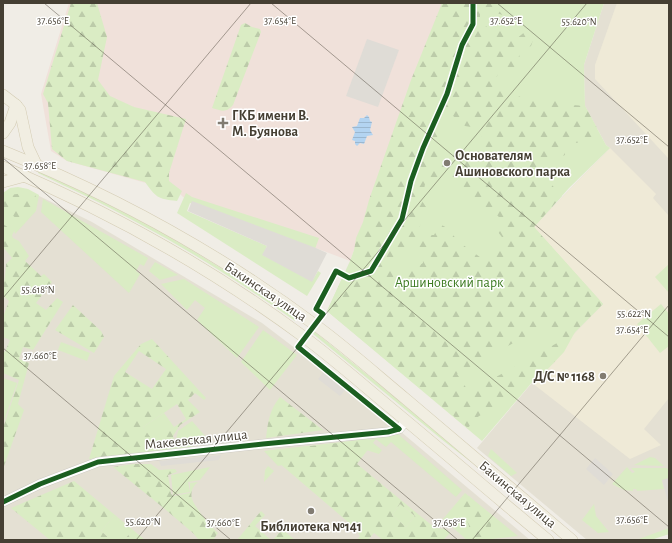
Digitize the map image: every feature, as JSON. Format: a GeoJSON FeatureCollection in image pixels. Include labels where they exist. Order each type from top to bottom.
{"type":"FeatureCollection","features":[{"type":"Feature","properties":{"kind":"main road"},"geometry":{"type":"LineString","coordinates":[[3,95],[16,105],[20,112],[28,147],[36,164]]}},
{"type":"Feature","properties":{"kind":"main road"},"geometry":{"type":"LineString","coordinates":[[3,133],[8,126],[16,105]]}},
{"type":"Feature","properties":{"kind":"main road","name":"Бакинская улица"},"geometry":{"type":"LineString","coordinates":[[3,151],[36,164],[110,198],[165,228],[229,266],[292,308],[373,371],[572,540]]}},
{"type":"Feature","properties":{"kind":"main road","name":"Бакинская улица"},"geometry":{"type":"LineString","coordinates":[[3,167],[26,176],[104,214],[160,244],[305,338],[548,540]]}},
{"type":"Feature","properties":{"kind":"main road"},"geometry":{"type":"LineString","coordinates":[[3,182],[26,176]]}},
{"type":"Feature","properties":{"kind":"street","name":"Макеевская улица"},"geometry":{"type":"LineString","coordinates":[[3,502],[40,484],[98,462],[388,432],[399,429],[406,421]]}},
{"type":"Feature","properties":{"kind":"shaded area","name":"ГКБ имени В. М. Буянова"},"geometry":{"type":"Polygon","coordinates":[[[69,3],[444,3],[350,261],[192,201],[183,197],[178,192],[67,161],[51,151],[41,94],[69,3]]]}},
{"type":"Feature","properties":{"kind":"shaded area"},"geometry":{"type":"Polygon","coordinates":[[[604,3],[669,3],[669,534],[647,540],[587,540],[477,448],[575,332],[603,304],[533,227],[610,148],[606,145],[585,106],[584,65],[604,3]]]}},
{"type":"Feature","properties":{"kind":"shaded area"},"geometry":{"type":"Polygon","coordinates":[[[617,3],[669,3],[668,158],[595,79],[595,65],[617,3]]]}},
{"type":"Feature","properties":{"kind":"shaded area"},"geometry":{"type":"Polygon","coordinates":[[[367,39],[399,50],[378,107],[346,96],[367,39]]]}},
{"type":"Feature","properties":{"kind":"shaded area"},"geometry":{"type":"Polygon","coordinates":[[[610,148],[656,194],[653,198],[669,216],[669,398],[644,429],[661,445],[630,459],[532,383],[567,341],[603,304],[533,227],[610,148]]]}},
{"type":"Feature","properties":{"kind":"shaded area"},"geometry":{"type":"Polygon","coordinates":[[[27,190],[92,222],[262,323],[363,400],[530,540],[3,540],[3,196],[27,190]]]}},
{"type":"Feature","properties":{"kind":"shaded area"},"geometry":{"type":"Polygon","coordinates":[[[192,201],[327,253],[312,282],[262,255],[267,246],[188,211],[192,201]]]}},
{"type":"Feature","properties":{"kind":"shaded area"},"geometry":{"type":"Polygon","coordinates":[[[323,373],[345,390],[340,396],[318,379],[323,373]]]}},
{"type":"Feature","properties":{"kind":"shaded area"},"geometry":{"type":"Polygon","coordinates":[[[242,438],[244,443],[205,448],[204,442],[242,438]]]}},
{"type":"Feature","properties":{"kind":"shaded area"},"geometry":{"type":"Polygon","coordinates":[[[221,455],[219,460],[161,466],[159,461],[221,455]]]}},
{"type":"Feature","properties":{"kind":"shaded area"},"geometry":{"type":"Polygon","coordinates":[[[595,458],[613,474],[604,485],[586,469],[595,458]]]}},
{"type":"Feature","properties":{"kind":"shaded area"},"geometry":{"type":"Polygon","coordinates":[[[669,478],[669,506],[662,480],[669,478]]]}},
{"type":"Feature","properties":{"kind":"green space"},"geometry":{"type":"Polygon","coordinates":[[[71,3],[97,3],[107,37],[98,80],[110,96],[134,107],[186,119],[169,173],[169,181],[182,191],[177,201],[161,198],[152,191],[145,182],[67,161],[52,149],[48,103],[43,94],[71,3]]]}},
{"type":"Feature","properties":{"kind":"green space","name":"Аршиновский парк"},"geometry":{"type":"Polygon","coordinates":[[[442,3],[491,3],[503,15],[482,9],[480,12],[480,23],[489,28],[507,32],[516,39],[526,31],[535,34],[531,46],[519,52],[521,72],[513,75],[506,68],[500,66],[494,87],[525,99],[551,100],[560,97],[573,105],[585,106],[597,128],[594,139],[576,143],[570,140],[563,144],[565,155],[548,162],[552,172],[551,184],[562,196],[534,227],[603,304],[575,332],[564,352],[546,371],[502,402],[476,418],[468,428],[327,311],[344,274],[354,274],[363,266],[358,260],[354,251],[356,238],[363,222],[369,200],[411,80],[442,3]],[[430,107],[423,113],[437,129],[439,147],[458,149],[466,157],[476,150],[482,137],[477,128],[465,126],[446,110],[430,107]],[[432,179],[425,184],[422,201],[428,210],[422,219],[419,229],[425,235],[434,235],[440,224],[447,228],[459,242],[484,260],[498,253],[505,241],[498,232],[503,221],[500,218],[473,203],[462,184],[446,179],[432,179]],[[411,243],[406,245],[407,256],[394,263],[401,273],[407,273],[423,263],[422,254],[411,243]],[[546,325],[457,374],[469,392],[557,343],[546,325]]]}},
{"type":"Feature","properties":{"kind":"green space","name":"Аршиновский парк"},"geometry":{"type":"Polygon","coordinates":[[[444,3],[604,3],[584,65],[585,106],[606,145],[610,148],[569,188],[534,227],[603,304],[575,332],[482,441],[327,311],[350,261],[444,3]]]}},
{"type":"Feature","properties":{"kind":"green space"},"geometry":{"type":"Polygon","coordinates":[[[245,23],[260,29],[261,32],[233,105],[224,111],[212,108],[241,25],[245,23]]]}},
{"type":"Feature","properties":{"kind":"green space"},"geometry":{"type":"Polygon","coordinates":[[[39,170],[160,231],[220,267],[297,318],[295,321],[256,294],[157,233],[38,173],[39,170]]]}},
{"type":"Feature","properties":{"kind":"green space"},"geometry":{"type":"Polygon","coordinates":[[[18,187],[28,189],[39,195],[36,211],[15,234],[13,224],[10,227],[13,239],[3,246],[3,193],[10,188],[18,187]]]}},
{"type":"Feature","properties":{"kind":"green space"},"geometry":{"type":"Polygon","coordinates":[[[25,193],[35,194],[37,203],[31,214],[16,228],[11,237],[19,241],[29,256],[25,261],[41,276],[44,274],[52,282],[36,303],[46,310],[57,298],[63,302],[33,350],[23,347],[19,359],[29,363],[18,404],[24,410],[3,469],[3,428],[19,380],[3,373],[3,351],[5,352],[10,340],[3,337],[3,317],[9,301],[3,296],[3,292],[6,264],[12,258],[3,247],[3,237],[6,234],[3,231],[3,224],[9,228],[17,219],[6,210],[3,214],[3,199],[9,195],[25,193]]]}},
{"type":"Feature","properties":{"kind":"green space"},"geometry":{"type":"Polygon","coordinates":[[[186,193],[192,197],[319,238],[315,249],[190,203],[187,211],[267,246],[263,255],[312,281],[318,271],[321,273],[307,296],[177,213],[186,193]]]}},
{"type":"Feature","properties":{"kind":"green space"},"geometry":{"type":"Polygon","coordinates":[[[43,199],[148,258],[144,266],[140,264],[136,271],[140,274],[129,293],[41,212],[43,199]]]}},
{"type":"Feature","properties":{"kind":"green space"},"geometry":{"type":"Polygon","coordinates":[[[155,262],[178,275],[160,280],[149,271],[155,262]]]}},
{"type":"Feature","properties":{"kind":"green space"},"geometry":{"type":"Polygon","coordinates":[[[669,264],[669,293],[655,277],[669,264]]]}},
{"type":"Feature","properties":{"kind":"green space"},"geometry":{"type":"Polygon","coordinates":[[[184,279],[259,327],[237,358],[197,320],[205,308],[195,300],[187,310],[161,284],[184,279]]]}},
{"type":"Feature","properties":{"kind":"green space"},"geometry":{"type":"Polygon","coordinates":[[[661,304],[669,314],[669,346],[660,353],[637,324],[661,304]]]}},
{"type":"Feature","properties":{"kind":"green space"},"geometry":{"type":"Polygon","coordinates":[[[73,305],[101,331],[104,337],[94,353],[55,330],[73,305]]]}},
{"type":"Feature","properties":{"kind":"green space"},"geometry":{"type":"Polygon","coordinates":[[[263,330],[297,355],[270,390],[241,362],[263,330]]]}},
{"type":"Feature","properties":{"kind":"green space"},"geometry":{"type":"Polygon","coordinates":[[[314,331],[488,475],[445,442],[312,333],[314,331]]]}},
{"type":"Feature","properties":{"kind":"green space"},"geometry":{"type":"Polygon","coordinates":[[[152,339],[206,398],[204,400],[195,393],[188,400],[200,412],[180,425],[173,436],[175,443],[191,441],[193,448],[89,459],[114,376],[141,344],[152,339]],[[139,351],[125,372],[152,389],[166,369],[139,351]],[[177,404],[143,427],[153,441],[186,419],[177,404]]]}},
{"type":"Feature","properties":{"kind":"green space"},"geometry":{"type":"Polygon","coordinates":[[[61,342],[90,353],[87,361],[58,350],[61,342]]]}},
{"type":"Feature","properties":{"kind":"green space"},"geometry":{"type":"Polygon","coordinates":[[[3,378],[17,383],[3,424],[3,378]]]}},
{"type":"Feature","properties":{"kind":"green space"},"geometry":{"type":"Polygon","coordinates":[[[280,397],[323,430],[266,438],[271,412],[280,397]]]}},
{"type":"Feature","properties":{"kind":"green space"},"geometry":{"type":"Polygon","coordinates":[[[164,413],[174,427],[153,442],[143,427],[164,413]]]}},
{"type":"Feature","properties":{"kind":"green space"},"geometry":{"type":"Polygon","coordinates":[[[192,421],[206,437],[201,441],[176,441],[178,431],[192,421]]]}},
{"type":"Feature","properties":{"kind":"green space"},"geometry":{"type":"Polygon","coordinates":[[[398,434],[462,490],[456,497],[391,442],[386,447],[372,436],[398,434]]]}},
{"type":"Feature","properties":{"kind":"green space"},"geometry":{"type":"Polygon","coordinates":[[[368,439],[382,450],[379,454],[357,447],[278,466],[264,451],[368,439]]]}},
{"type":"Feature","properties":{"kind":"green space"},"geometry":{"type":"Polygon","coordinates":[[[376,439],[357,464],[435,528],[445,529],[450,533],[443,540],[383,540],[374,533],[368,540],[357,540],[360,536],[355,528],[265,451],[376,439]],[[400,504],[392,515],[406,527],[415,516],[400,504]]]}},
{"type":"Feature","properties":{"kind":"green space"},"geometry":{"type":"Polygon","coordinates":[[[491,449],[517,473],[511,476],[488,456],[491,449]]]}},
{"type":"Feature","properties":{"kind":"green space"},"geometry":{"type":"Polygon","coordinates":[[[650,457],[655,458],[664,466],[634,465],[650,457]]]}},
{"type":"Feature","properties":{"kind":"green space"},"geometry":{"type":"Polygon","coordinates":[[[133,464],[151,464],[159,470],[175,469],[177,472],[168,475],[171,494],[174,496],[190,493],[190,483],[198,482],[192,489],[192,499],[197,508],[218,533],[213,540],[199,540],[166,510],[113,467],[133,464]]]}},
{"type":"Feature","properties":{"kind":"green space"},"geometry":{"type":"Polygon","coordinates":[[[268,466],[274,471],[264,482],[265,470],[268,466]]]}},
{"type":"Feature","properties":{"kind":"green space"},"geometry":{"type":"Polygon","coordinates":[[[210,467],[200,480],[188,482],[190,492],[173,495],[171,475],[210,467]]]}},
{"type":"Feature","properties":{"kind":"green space"},"geometry":{"type":"Polygon","coordinates":[[[627,467],[632,473],[635,472],[631,468],[666,468],[669,470],[669,478],[662,481],[664,489],[637,491],[636,489],[633,489],[633,491],[624,490],[612,484],[627,467]]]}},
{"type":"Feature","properties":{"kind":"green space"},"geometry":{"type":"Polygon","coordinates":[[[74,481],[145,540],[124,540],[132,531],[114,516],[101,531],[111,540],[50,540],[11,508],[74,481]]]}},
{"type":"Feature","properties":{"kind":"green space"},"geometry":{"type":"Polygon","coordinates":[[[465,493],[518,536],[483,540],[467,540],[443,519],[465,493]]]}},
{"type":"Feature","properties":{"kind":"green space"},"geometry":{"type":"Polygon","coordinates":[[[469,496],[492,518],[490,533],[493,540],[468,540],[469,526],[461,505],[469,496]]]}},
{"type":"Feature","properties":{"kind":"green space"},"geometry":{"type":"Polygon","coordinates":[[[400,504],[415,516],[406,527],[392,515],[400,504]]]}},
{"type":"Feature","properties":{"kind":"green space"},"geometry":{"type":"Polygon","coordinates":[[[594,504],[596,516],[609,532],[598,533],[582,520],[594,504]]]}},
{"type":"Feature","properties":{"kind":"green space"},"geometry":{"type":"Polygon","coordinates":[[[261,511],[265,515],[255,526],[271,540],[237,540],[261,511]]]}},
{"type":"Feature","properties":{"kind":"green space"},"geometry":{"type":"Polygon","coordinates":[[[114,516],[132,531],[124,540],[111,540],[101,531],[114,516]]]}},
{"type":"Feature","properties":{"kind":"green space"},"geometry":{"type":"Polygon","coordinates":[[[669,528],[669,534],[651,540],[636,540],[669,528]]]}},
{"type":"Feature","properties":{"kind":"green space"},"geometry":{"type":"Polygon","coordinates":[[[282,529],[295,540],[273,540],[282,529]]]}},
{"type":"Feature","properties":{"kind":"water"},"geometry":{"type":"Polygon","coordinates":[[[367,115],[372,122],[370,130],[373,135],[367,136],[364,144],[360,143],[357,146],[355,141],[352,140],[355,132],[352,127],[357,126],[360,118],[364,118],[367,115]]]}},
{"type":"Feature","properties":{"kind":"cycle path"},"geometry":{"type":"LineString","coordinates":[[399,429],[298,347],[323,314],[316,309],[336,271],[349,278],[371,271],[402,219],[411,181],[423,148],[447,94],[462,45],[473,24],[473,3]]}},
{"type":"Feature","properties":{"kind":"cycle path"},"geometry":{"type":"LineString","coordinates":[[3,502],[40,484],[98,462],[388,432],[399,429]]}},
{"type":"Feature","properties":{"kind":"place","name":"ГКБ имени В. М. Буянова"},"geometry":{"type":"Point","coordinates":[223,123]}},
{"type":"Feature","properties":{"kind":"place","name":"Основателям Ашиновского парка"},"geometry":{"type":"Point","coordinates":[447,163]}},
{"type":"Feature","properties":{"kind":"place","name":"Д/C № 1168"},"geometry":{"type":"Point","coordinates":[603,376]}},
{"type":"Feature","properties":{"kind":"place","name":"Библиотека №141"},"geometry":{"type":"Point","coordinates":[311,511]}}]}
